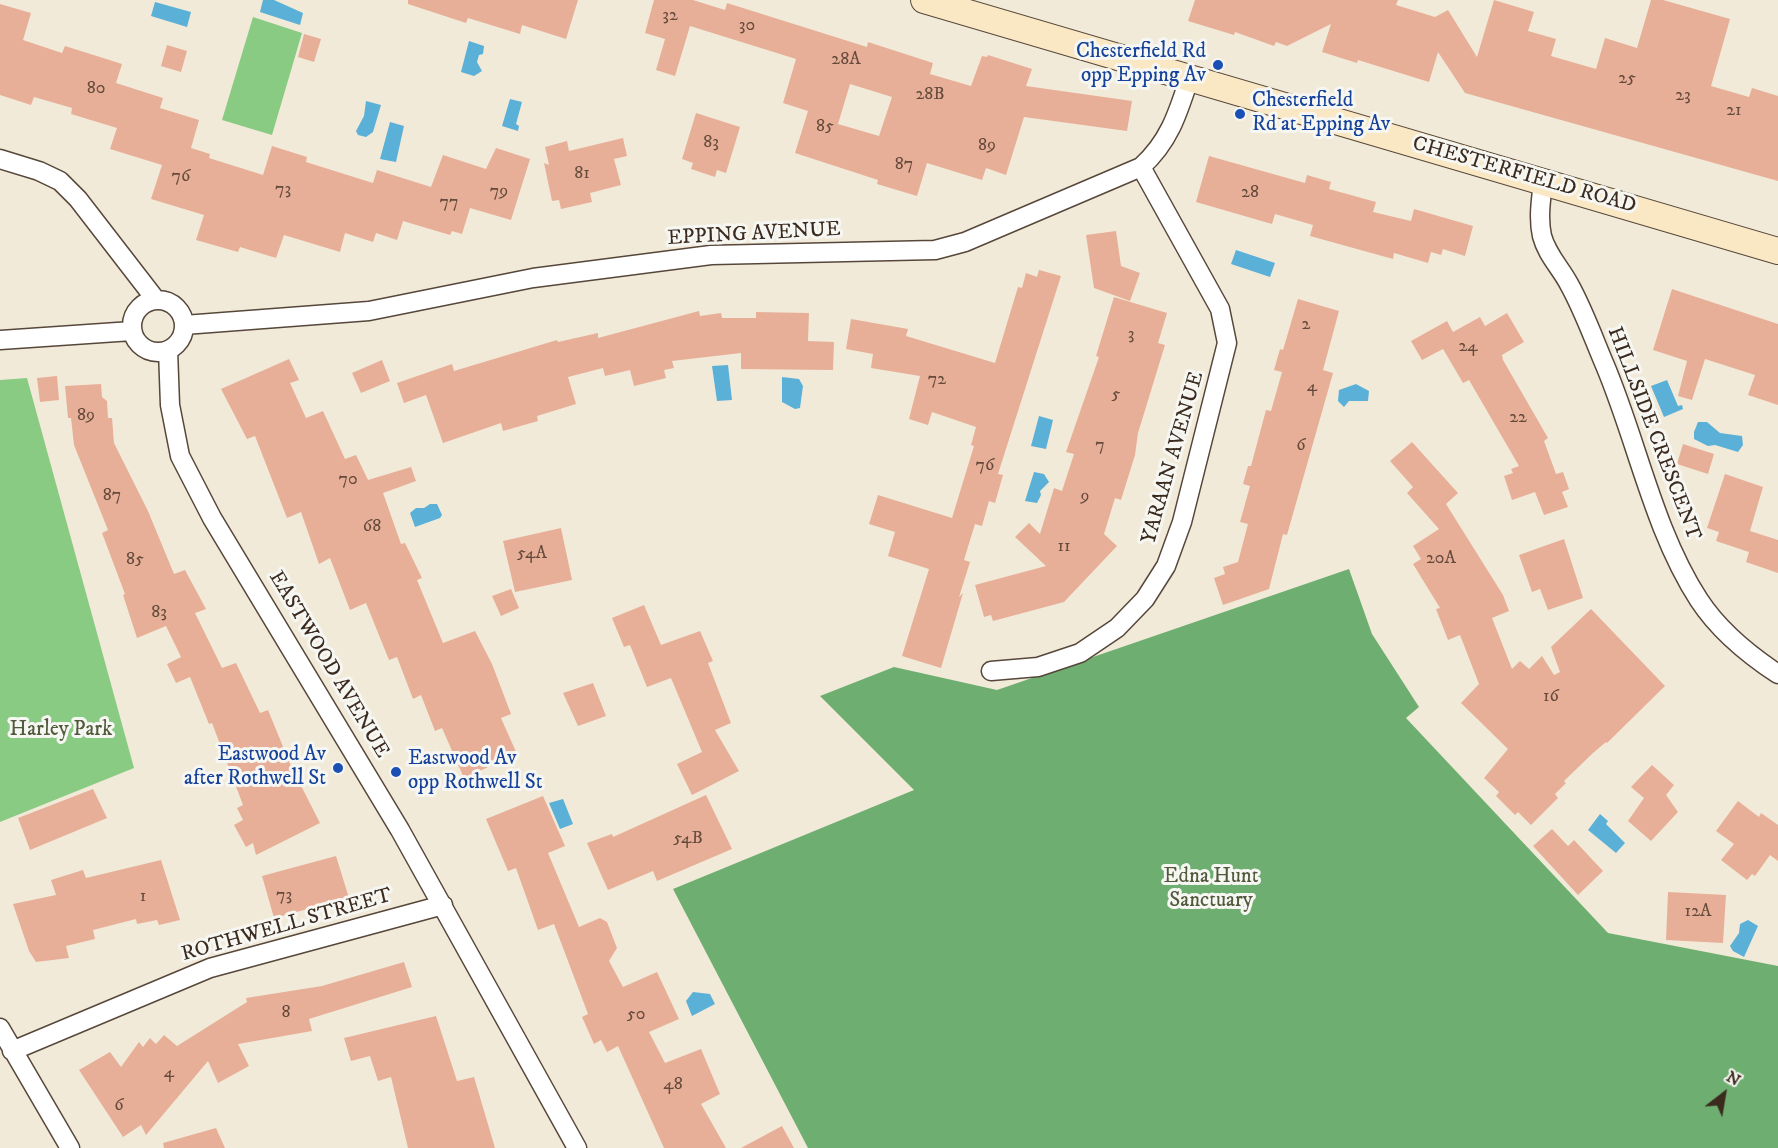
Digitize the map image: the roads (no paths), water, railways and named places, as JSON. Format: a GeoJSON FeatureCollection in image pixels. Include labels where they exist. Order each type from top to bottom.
{"type":"FeatureCollection","features":[{"type":"Feature","properties":{"kind":"street","name":"CHESTERFIELD ROAD"},"geometry":{"type":"LineString","coordinates":[[924,0],[1778,251]]}},
{"type":"Feature","properties":{"kind":"street","name":"EPPING AVENUE"},"geometry":{"type":"LineString","coordinates":[[184,325],[369,311],[533,278],[711,255],[935,250],[965,242],[1141,167],[1156,154],[1168,137],[1189,79]]}},
{"type":"Feature","properties":{"kind":"street"},"geometry":{"type":"LineString","coordinates":[[0,159],[39,171],[60,182],[78,199],[156,300]]}},
{"type":"Feature","properties":{"kind":"street","name":"YARAAN AVENUE"},"geometry":{"type":"LineString","coordinates":[[991,671],[1038,667],[1080,654],[1117,628],[1146,599],[1166,566],[1182,522],[1227,343],[1220,309],[1141,167]]}},
{"type":"Feature","properties":{"kind":"street","name":"HILLSIDE CRESCENT"},"geometry":{"type":"LineString","coordinates":[[1543,182],[1540,223],[1542,237],[1553,260],[1569,284],[1619,397],[1669,542],[1684,574],[1700,602],[1722,627],[1758,661],[1778,675]]}},
{"type":"Feature","properties":{"kind":"street"},"geometry":{"type":"LineString","coordinates":[[156,300],[164,301],[178,310],[184,325],[180,340],[168,350],[153,352],[146,350],[135,339],[132,332],[134,314],[147,302],[156,300]]}},
{"type":"Feature","properties":{"kind":"street"},"geometry":{"type":"LineString","coordinates":[[0,340],[132,332]]}},
{"type":"Feature","properties":{"kind":"street","name":"EASTWOOD AVENUE"},"geometry":{"type":"LineString","coordinates":[[168,350],[170,405],[180,456],[212,518],[443,905],[577,1148]]}},
{"type":"Feature","properties":{"kind":"street","name":"ROTHWELL STREET"},"geometry":{"type":"LineString","coordinates":[[12,1051],[210,968],[443,905]]}},
{"type":"Feature","properties":{"kind":"street"},"geometry":{"type":"LineString","coordinates":[[0,1028],[70,1148]]}},
{"type":"Feature","properties":{"kind":"water"},"geometry":{"type":"Polygon","coordinates":[[[263,0],[274,0],[303,13],[300,25],[260,12],[263,0]]]}},
{"type":"Feature","properties":{"kind":"water"},"geometry":{"type":"Polygon","coordinates":[[[155,2],[191,12],[187,27],[151,16],[155,2]]]}},
{"type":"Feature","properties":{"kind":"water"},"geometry":{"type":"Polygon","coordinates":[[[469,41],[484,46],[483,54],[479,55],[477,62],[482,71],[474,76],[461,72],[469,41]]]}},
{"type":"Feature","properties":{"kind":"water"},"geometry":{"type":"Polygon","coordinates":[[[510,99],[522,102],[516,124],[519,126],[518,131],[502,126],[510,99]]]}},
{"type":"Feature","properties":{"kind":"water"},"geometry":{"type":"Polygon","coordinates":[[[366,101],[381,105],[373,132],[366,137],[358,135],[356,131],[364,116],[366,101]]]}},
{"type":"Feature","properties":{"kind":"water"},"geometry":{"type":"Polygon","coordinates":[[[390,122],[404,126],[396,162],[380,159],[390,122]]]}},
{"type":"Feature","properties":{"kind":"water"},"geometry":{"type":"Polygon","coordinates":[[[1236,250],[1275,263],[1270,277],[1231,264],[1236,250]]]}},
{"type":"Feature","properties":{"kind":"water"},"geometry":{"type":"Polygon","coordinates":[[[728,365],[732,400],[717,401],[712,366],[728,365]]]}},
{"type":"Feature","properties":{"kind":"water"},"geometry":{"type":"Polygon","coordinates":[[[782,377],[799,379],[803,386],[800,408],[795,409],[782,402],[782,377]]]}},
{"type":"Feature","properties":{"kind":"water"},"geometry":{"type":"Polygon","coordinates":[[[1667,380],[1678,406],[1682,405],[1683,409],[1664,417],[1651,386],[1667,380]]]}},
{"type":"Feature","properties":{"kind":"water"},"geometry":{"type":"Polygon","coordinates":[[[1356,384],[1369,391],[1368,401],[1349,401],[1344,407],[1338,401],[1339,390],[1356,384]]]}},
{"type":"Feature","properties":{"kind":"water"},"geometry":{"type":"Polygon","coordinates":[[[1039,416],[1053,420],[1046,449],[1031,446],[1039,416]]]}},
{"type":"Feature","properties":{"kind":"water"},"geometry":{"type":"Polygon","coordinates":[[[1698,422],[1707,422],[1720,433],[1742,436],[1743,445],[1738,452],[1715,445],[1708,446],[1694,439],[1698,422]]]}},
{"type":"Feature","properties":{"kind":"water"},"geometry":{"type":"Polygon","coordinates":[[[1034,472],[1044,474],[1049,482],[1040,491],[1041,495],[1037,503],[1025,501],[1034,472]]]}},
{"type":"Feature","properties":{"kind":"water"},"geometry":{"type":"Polygon","coordinates":[[[430,504],[437,504],[442,515],[440,518],[415,527],[410,513],[416,508],[424,508],[430,504]]]}},
{"type":"Feature","properties":{"kind":"water"},"geometry":{"type":"Polygon","coordinates":[[[563,799],[573,824],[560,829],[549,803],[563,799]]]}},
{"type":"Feature","properties":{"kind":"water"},"geometry":{"type":"Polygon","coordinates":[[[1600,814],[1608,821],[1606,824],[1625,843],[1616,853],[1588,830],[1600,814]]]}},
{"type":"Feature","properties":{"kind":"water"},"geometry":{"type":"Polygon","coordinates":[[[1748,920],[1758,926],[1744,957],[1733,951],[1730,946],[1739,933],[1740,924],[1748,920]]]}},
{"type":"Feature","properties":{"kind":"water"},"geometry":{"type":"Polygon","coordinates":[[[693,992],[710,994],[715,1004],[692,1016],[686,1001],[693,992]]]}},
{"type":"Feature","properties":{"kind":"place","name":"Chesterfield Rd opp Epping Av"},"geometry":{"type":"Point","coordinates":[1218,65]}},
{"type":"Feature","properties":{"kind":"place","name":"Chesterfield Rd at Epping Av"},"geometry":{"type":"Point","coordinates":[1240,114]}},
{"type":"Feature","properties":{"kind":"place","name":"Eastwood Av after Rothwell St"},"geometry":{"type":"Point","coordinates":[338,768]}},
{"type":"Feature","properties":{"kind":"place","name":"Eastwood Av opp Rothwell St"},"geometry":{"type":"Point","coordinates":[396,772]}},
{"type":"Feature","properties":{"kind":"park label","name":"Harley Park"},"geometry":{"type":"Point","coordinates":[61,731]}},
{"type":"Feature","properties":{"kind":"park label","name":"Edna Hunt Sanctuary"},"geometry":{"type":"Point","coordinates":[1211,890]}}]}
